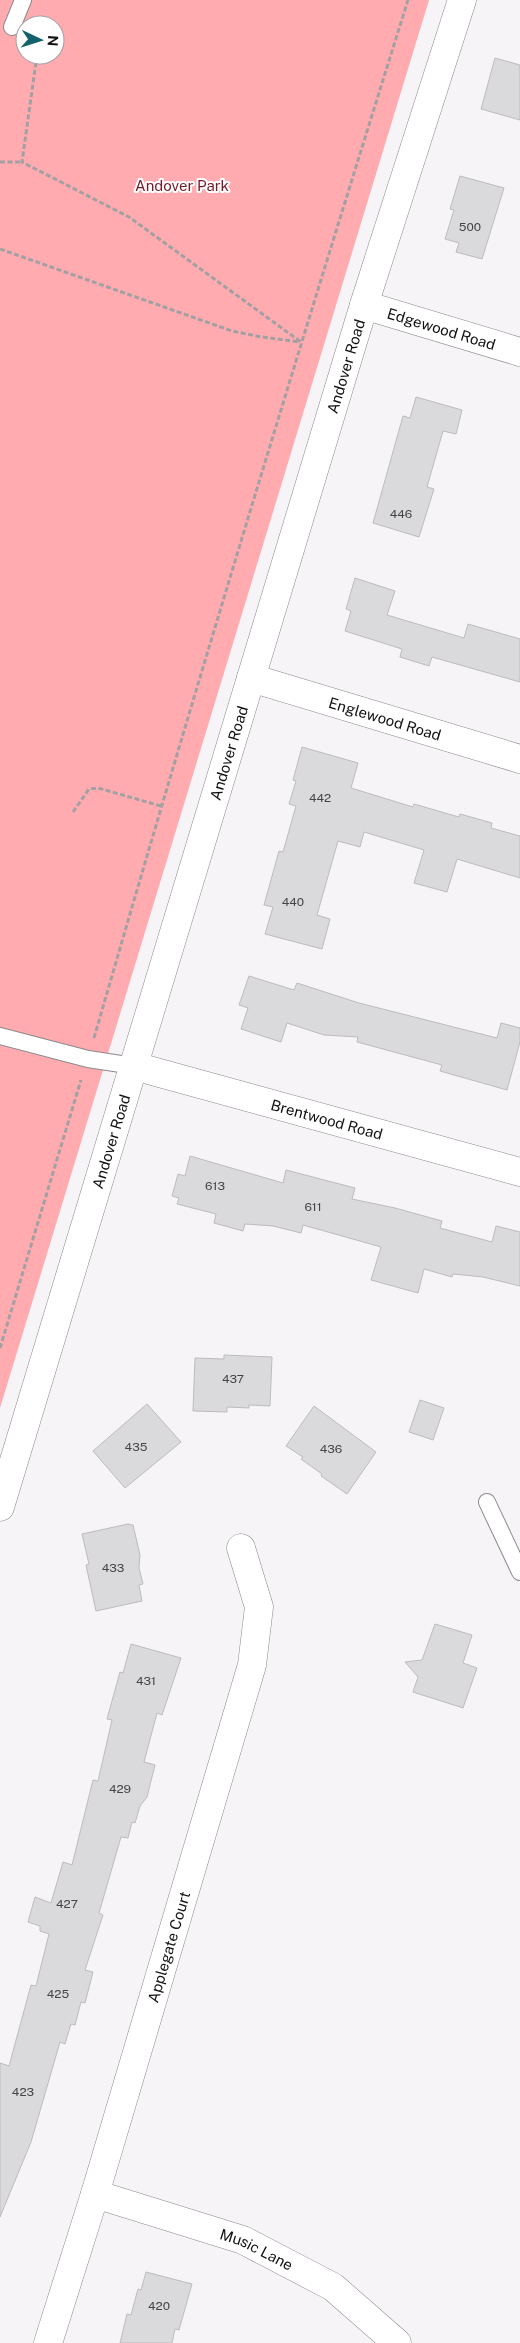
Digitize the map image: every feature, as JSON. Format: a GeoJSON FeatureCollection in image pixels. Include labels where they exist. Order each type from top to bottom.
{"type":"FeatureCollection","features":[{"type":"Feature","properties":{"kind":"street","name":"Andover Road"},"geometry":{"type":"LineString","coordinates":[[0,1507],[364,305],[462,0]]}},
{"type":"Feature","properties":{"kind":"street","name":"Edgewood Road"},"geometry":{"type":"LineString","coordinates":[[364,305],[520,352]]}},
{"type":"Feature","properties":{"kind":"street","name":"Englewood Road"},"geometry":{"type":"LineString","coordinates":[[251,678],[520,759]]}},
{"type":"Feature","properties":{"kind":"street","name":"Brentwood Road"},"geometry":{"type":"LineString","coordinates":[[134,1066],[520,1172]]}},
{"type":"Feature","properties":{"kind":"street","name":"Applegate Court"},"geometry":{"type":"LineString","coordinates":[[48,2343],[95,2194],[252,1665],[259,1607],[241,1548]]}},
{"type":"Feature","properties":{"kind":"street","name":"Music Lane"},"geometry":{"type":"LineString","coordinates":[[95,2194],[243,2240],[333,2287],[398,2343]]}},
{"type":"Feature","properties":{"kind":"lane"},"geometry":{"type":"LineString","coordinates":[[12,27],[22,0]]}},
{"type":"Feature","properties":{"kind":"lane"},"geometry":{"type":"LineString","coordinates":[[0,1036],[88,1059],[134,1066]]}},
{"type":"Feature","properties":{"kind":"lane"},"geometry":{"type":"LineString","coordinates":[[487,1502],[520,1572]]}},
{"type":"Feature","properties":{"kind":"path"},"geometry":{"type":"LineString","coordinates":[[0,1348],[301,342],[408,0]]}},
{"type":"Feature","properties":{"kind":"path"},"geometry":{"type":"LineString","coordinates":[[22,162],[36,65]]}},
{"type":"Feature","properties":{"kind":"path"},"geometry":{"type":"LineString","coordinates":[[0,162],[22,162],[130,217],[301,342]]}},
{"type":"Feature","properties":{"kind":"path"},"geometry":{"type":"LineString","coordinates":[[0,249],[232,331],[262,338],[301,342]]}},
{"type":"Feature","properties":{"kind":"path"},"geometry":{"type":"LineString","coordinates":[[73,812],[89,789],[98,788],[161,806]]}},
{"type":"Feature","properties":{"kind":"green space","name":"Andover Park"},"geometry":{"type":"Polygon","coordinates":[[[0,0],[429,0],[0,1408],[0,0]]]}},
{"type":"Feature","properties":{"kind":"building"},"geometry":{"type":"Polygon","coordinates":[[[495,58],[520,65],[520,120],[481,109],[495,58]]]}},
{"type":"Feature","properties":{"kind":"building"},"geometry":{"type":"Polygon","coordinates":[[[460,176],[504,188],[482,259],[456,252],[459,243],[445,239],[454,210],[450,209],[460,176]]]}},
{"type":"Feature","properties":{"kind":"building"},"geometry":{"type":"Polygon","coordinates":[[[416,397],[462,410],[456,434],[443,431],[427,487],[434,489],[419,537],[373,523],[403,416],[410,418],[416,397]]]}},
{"type":"Feature","properties":{"kind":"building"},"geometry":{"type":"Polygon","coordinates":[[[355,578],[395,591],[387,615],[464,638],[468,624],[520,639],[520,682],[432,657],[429,666],[400,657],[402,649],[345,631],[351,611],[346,609],[355,578]]]}},
{"type":"Feature","properties":{"kind":"building"},"geometry":{"type":"Polygon","coordinates":[[[302,747],[358,763],[351,788],[413,807],[414,804],[459,817],[460,814],[492,823],[491,828],[520,836],[520,878],[457,859],[447,892],[414,883],[424,850],[364,832],[360,847],[338,841],[317,915],[330,919],[322,949],[265,934],[273,907],[264,905],[279,851],[283,852],[296,806],[289,804],[296,781],[293,780],[302,747]]]}},
{"type":"Feature","properties":{"kind":"building"},"geometry":{"type":"Polygon","coordinates":[[[249,976],[294,990],[297,983],[359,1003],[497,1038],[501,1023],[520,1028],[520,1042],[507,1090],[440,1071],[442,1065],[357,1042],[358,1037],[324,1035],[287,1023],[281,1042],[241,1029],[248,1008],[239,1005],[249,976]]]}},
{"type":"Feature","properties":{"kind":"building"},"geometry":{"type":"Polygon","coordinates":[[[190,1156],[283,1183],[286,1170],[355,1188],[352,1199],[442,1221],[440,1228],[492,1242],[496,1226],[520,1232],[520,1286],[483,1277],[453,1274],[452,1277],[424,1269],[418,1293],[371,1280],[381,1247],[303,1225],[301,1233],[273,1226],[245,1224],[243,1231],[214,1223],[216,1214],[177,1204],[179,1198],[172,1196],[178,1174],[185,1176],[190,1156]]]}},
{"type":"Feature","properties":{"kind":"building"},"geometry":{"type":"Polygon","coordinates":[[[224,1355],[272,1357],[270,1406],[249,1405],[249,1408],[227,1407],[227,1412],[193,1411],[195,1358],[224,1359],[224,1355]]]}},
{"type":"Feature","properties":{"kind":"building"},"geometry":{"type":"Polygon","coordinates":[[[420,1400],[444,1408],[433,1440],[409,1432],[420,1400]]]}},
{"type":"Feature","properties":{"kind":"building"},"geometry":{"type":"Polygon","coordinates":[[[147,1404],[181,1442],[125,1488],[93,1451],[147,1404]]]}},
{"type":"Feature","properties":{"kind":"building"},"geometry":{"type":"Polygon","coordinates":[[[314,1406],[376,1452],[347,1494],[321,1476],[322,1474],[301,1459],[303,1457],[286,1446],[314,1406]]]}},
{"type":"Feature","properties":{"kind":"building"},"geometry":{"type":"Polygon","coordinates":[[[128,1524],[133,1525],[140,1555],[139,1568],[143,1584],[139,1585],[142,1601],[96,1611],[86,1565],[89,1564],[82,1534],[128,1524]]]}},
{"type":"Feature","properties":{"kind":"building"},"geometry":{"type":"Polygon","coordinates":[[[435,1624],[472,1635],[463,1663],[477,1668],[463,1708],[413,1692],[418,1677],[405,1662],[422,1660],[435,1624]]]}},
{"type":"Feature","properties":{"kind":"building"},"geometry":{"type":"Polygon","coordinates":[[[131,1644],[181,1658],[162,1715],[157,1713],[144,1762],[155,1765],[147,1797],[140,1806],[135,1823],[132,1822],[128,1838],[121,1837],[99,1913],[103,1915],[85,1970],[93,1972],[85,2003],[81,2002],[75,2025],[71,2024],[65,2044],[60,2042],[31,2142],[0,2217],[0,2063],[9,2066],[31,1985],[36,1986],[49,1934],[40,1931],[40,1926],[28,1922],[35,1897],[51,1903],[63,1862],[72,1865],[93,1780],[98,1781],[112,1720],[107,1719],[120,1672],[123,1673],[131,1644]]]}},
{"type":"Feature","properties":{"kind":"building"},"geometry":{"type":"Polygon","coordinates":[[[146,2272],[192,2284],[179,2330],[175,2329],[172,2343],[120,2343],[127,2314],[131,2315],[138,2289],[141,2290],[146,2272]]]}}]}
